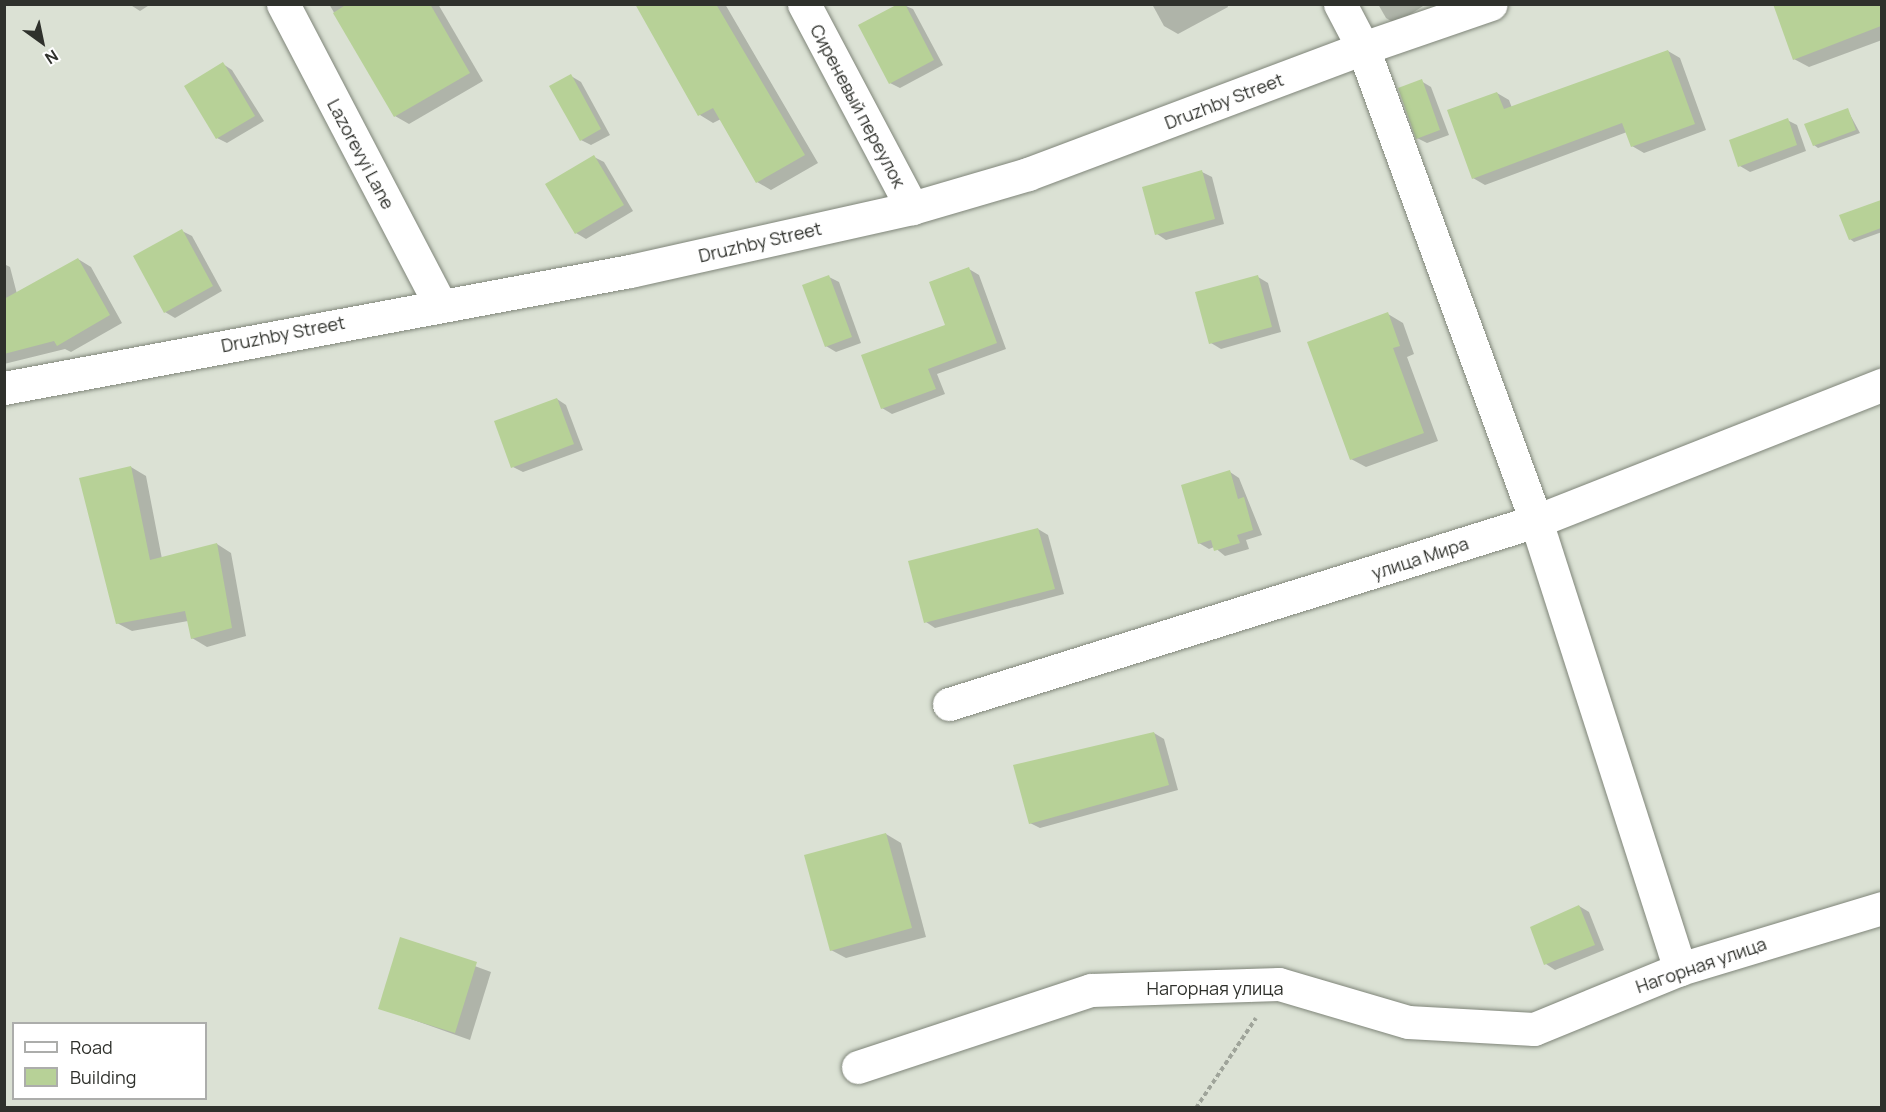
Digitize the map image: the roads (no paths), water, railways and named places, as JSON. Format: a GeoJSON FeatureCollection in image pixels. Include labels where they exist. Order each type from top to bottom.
{"type":"FeatureCollection","features":[{"type":"Feature","properties":{"kind":"street","name":"Lazorevyi Lane"},"geometry":{"type":"LineString","coordinates":[[283,4],[440,304]]}},
{"type":"Feature","properties":{"kind":"street","name":"Сиреневый переулок"},"geometry":{"type":"LineString","coordinates":[[804,4],[912,208]]}},
{"type":"Feature","properties":{"kind":"street"},"geometry":{"type":"LineString","coordinates":[[1340,4],[1363,48],[1536,521],[1680,969]]}},
{"type":"Feature","properties":{"kind":"street","name":"Druzhby Street"},"geometry":{"type":"LineString","coordinates":[[4,388],[440,304],[630,271],[912,208],[1028,174],[1363,48],[1491,4]]}},
{"type":"Feature","properties":{"kind":"street","name":"улица Мира"},"geometry":{"type":"LineString","coordinates":[[949,704],[1536,521],[1881,385]]}},
{"type":"Feature","properties":{"kind":"street","name":"Нагорная улица"},"geometry":{"type":"LineString","coordinates":[[858,1067],[1091,990],[1279,984],[1408,1022],[1534,1029],[1680,969],[1881,908]]}}]}
